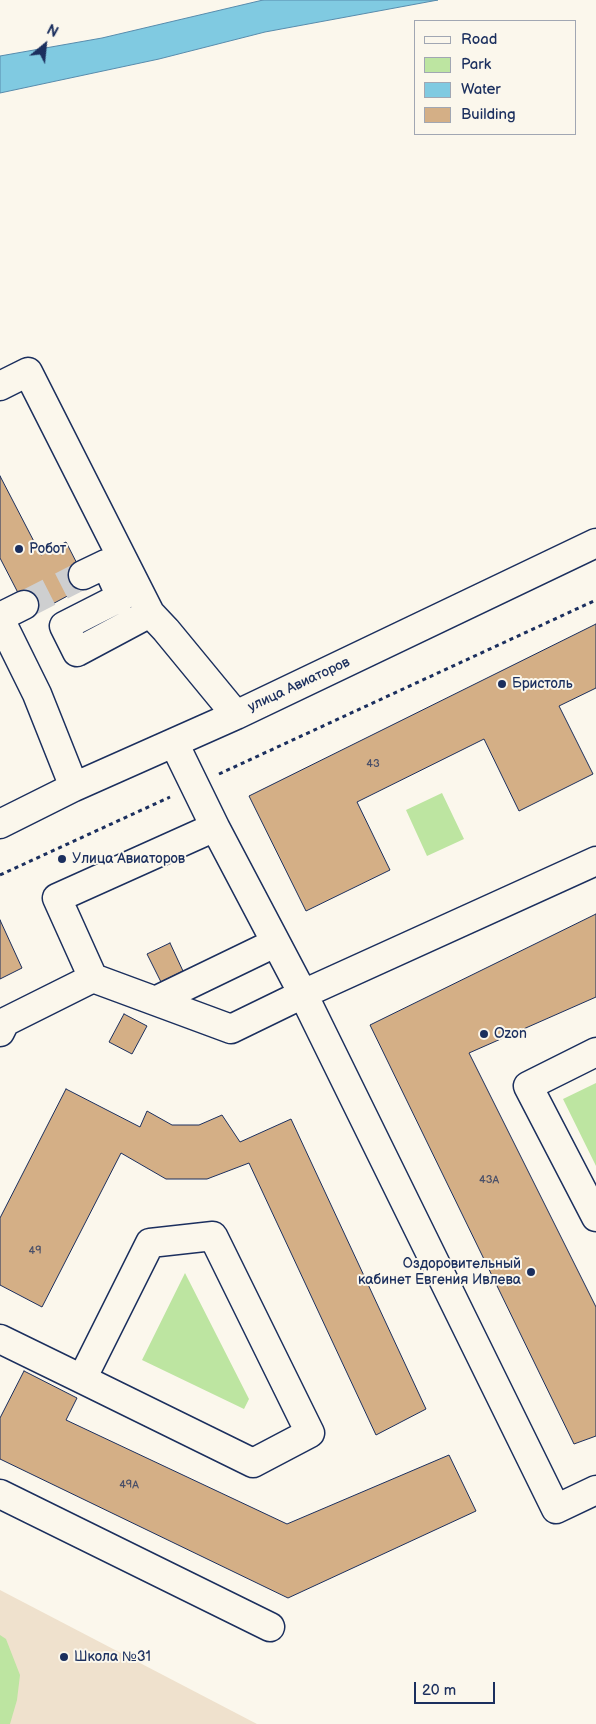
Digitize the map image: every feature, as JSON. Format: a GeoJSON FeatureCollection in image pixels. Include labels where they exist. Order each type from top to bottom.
{"type":"FeatureCollection","features":[{"type":"Feature","properties":{"kind":"street"},"geometry":{"type":"LineString","coordinates":[[0,386],[28,372],[150,613],[236,715]]}},
{"type":"Feature","properties":{"kind":"street","name":"улица Авиаторов"},"geometry":{"type":"LineString","coordinates":[[0,824],[74,787],[236,715],[596,544]]}},
{"type":"Feature","properties":{"kind":"street"},"geometry":{"type":"LineString","coordinates":[[83,576],[106,564],[121,597],[64,626],[77,652],[150,613]]}},
{"type":"Feature","properties":{"kind":"street"},"geometry":{"type":"LineString","coordinates":[[24,605],[0,618],[37,694],[74,787]]}},
{"type":"Feature","properties":{"kind":"street"},"geometry":{"type":"LineString","coordinates":[[174,743],[215,827],[303,994],[556,1509],[596,1490]]}},
{"type":"Feature","properties":{"kind":"street"},"geometry":{"type":"LineString","coordinates":[[93,978],[57,898],[215,827]]}},
{"type":"Feature","properties":{"kind":"street"},"geometry":{"type":"LineString","coordinates":[[0,1032],[5,1022],[93,978],[157,1000],[231,1029],[303,994],[596,861]]}},
{"type":"Feature","properties":{"kind":"street"},"geometry":{"type":"LineString","coordinates":[[157,1000],[275,943]]}},
{"type":"Feature","properties":{"kind":"street"},"geometry":{"type":"LineString","coordinates":[[596,1052],[528,1086],[596,1217]]}},
{"type":"Feature","properties":{"kind":"street"},"geometry":{"type":"LineString","coordinates":[[0,1339],[253,1464],[310,1433],[213,1236],[150,1243],[82,1379]]}},
{"type":"Feature","properties":{"kind":"street"},"geometry":{"type":"LineString","coordinates":[[0,1494],[270,1627]]}},
{"type":"Feature","properties":{"kind":"path"},"geometry":{"type":"LineString","coordinates":[[0,875],[596,600]]}},
{"type":"Feature","properties":{"kind":"shaded area","name":"Школа №31"},"geometry":{"type":"Polygon","coordinates":[[[0,1590],[257,1724],[0,1724],[0,1590]]]}},
{"type":"Feature","properties":{"kind":"green space"},"geometry":{"type":"Polygon","coordinates":[[[442,793],[464,839],[427,856],[406,810],[442,793]]]}},
{"type":"Feature","properties":{"kind":"green space"},"geometry":{"type":"Polygon","coordinates":[[[596,1083],[596,1166],[563,1099],[596,1083]]]}},
{"type":"Feature","properties":{"kind":"green space"},"geometry":{"type":"Polygon","coordinates":[[[185,1273],[249,1399],[244,1409],[142,1360],[185,1273]]]}},
{"type":"Feature","properties":{"kind":"green space"},"geometry":{"type":"Polygon","coordinates":[[[0,1635],[6,1639],[20,1675],[17,1700],[10,1724],[0,1724],[0,1635]]]}},
{"type":"Feature","properties":{"kind":"water"},"geometry":{"type":"Polygon","coordinates":[[[263,0],[438,0],[265,32],[159,59],[0,93],[0,56],[102,38],[263,0]]]}},
{"type":"Feature","properties":{"kind":"building","name":"Робот"},"geometry":{"type":"Polygon","coordinates":[[[0,476],[41,555],[66,542],[88,585],[30,616],[0,558],[0,476]]]}},
{"type":"Feature","properties":{"kind":"building"},"geometry":{"type":"Polygon","coordinates":[[[596,624],[596,688],[559,706],[593,774],[519,811],[484,739],[357,802],[390,870],[306,911],[249,796],[596,624]]]}},
{"type":"Feature","properties":{"kind":"building"},"geometry":{"type":"Polygon","coordinates":[[[596,914],[596,997],[469,1053],[596,1307],[596,1436],[574,1444],[370,1025],[596,914]]]}},
{"type":"Feature","properties":{"kind":"building"},"geometry":{"type":"Polygon","coordinates":[[[0,920],[22,968],[0,979],[0,920]]]}},
{"type":"Feature","properties":{"kind":"building"},"geometry":{"type":"Polygon","coordinates":[[[170,943],[183,971],[161,982],[147,954],[170,943]]]}},
{"type":"Feature","properties":{"kind":"building"},"geometry":{"type":"Polygon","coordinates":[[[124,1014],[147,1026],[132,1054],[109,1042],[124,1014]]]}},
{"type":"Feature","properties":{"kind":"building"},"geometry":{"type":"Polygon","coordinates":[[[66,1089],[140,1127],[147,1111],[172,1125],[199,1125],[222,1115],[240,1142],[291,1119],[426,1409],[376,1435],[249,1163],[207,1179],[166,1179],[121,1153],[42,1307],[0,1285],[0,1218],[66,1089]]]}},
{"type":"Feature","properties":{"kind":"building"},"geometry":{"type":"Polygon","coordinates":[[[24,1371],[77,1398],[66,1420],[287,1524],[449,1455],[476,1511],[288,1598],[0,1459],[0,1418],[24,1371]]]}},
{"type":"Feature","properties":{"kind":"tunnel"},"geometry":{"type":"LineString","coordinates":[[24,605],[83,575]]}},
{"type":"Feature","properties":{"kind":"place","name":"Робот"},"geometry":{"type":"Point","coordinates":[19,549]}},
{"type":"Feature","properties":{"kind":"place","name":"Бристоль"},"geometry":{"type":"Point","coordinates":[502,684]}},
{"type":"Feature","properties":{"kind":"place","name":"Улица Авиаторов"},"geometry":{"type":"Point","coordinates":[62,859]}},
{"type":"Feature","properties":{"kind":"place","name":"Ozon"},"geometry":{"type":"Point","coordinates":[484,1034]}},
{"type":"Feature","properties":{"kind":"place","name":"Оздоровительный кабинет Евгения Ивлева"},"geometry":{"type":"Point","coordinates":[531,1272]}},
{"type":"Feature","properties":{"kind":"place","name":"Школа №31"},"geometry":{"type":"Point","coordinates":[64,1657]}}]}
